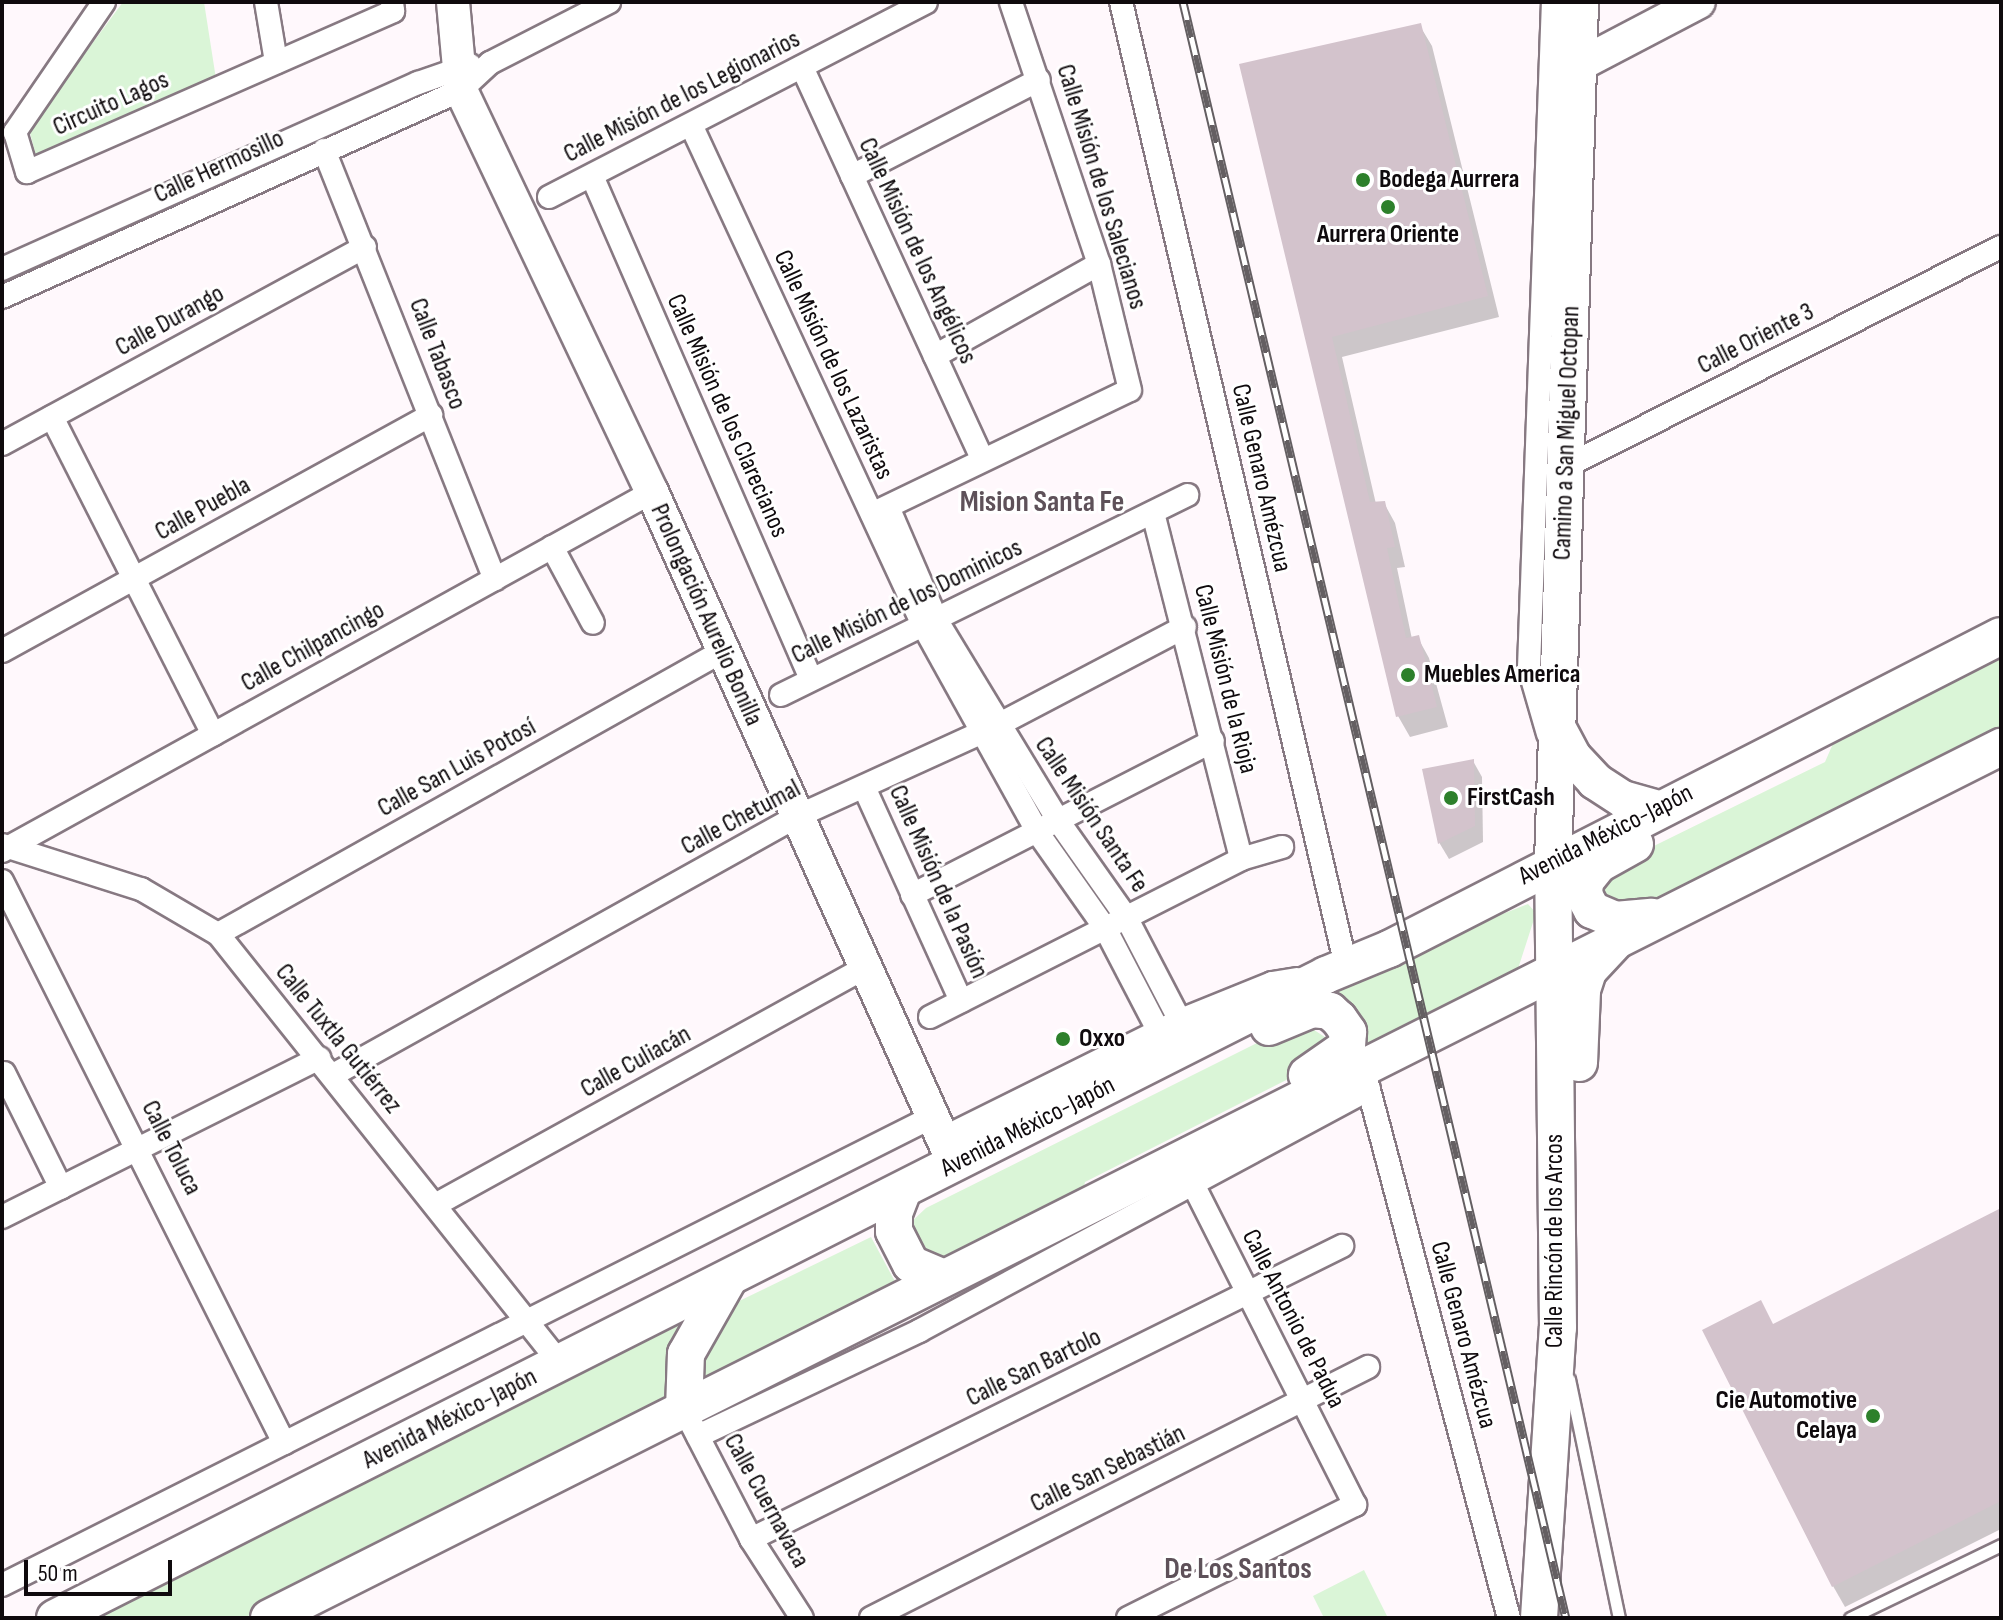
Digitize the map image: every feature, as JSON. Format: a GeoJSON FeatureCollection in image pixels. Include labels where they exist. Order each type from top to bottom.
{"type":"FeatureCollection","features":[{"type":"Feature","properties":{"kind":"main road","name":"Camino a San Miguel Octopan"},"geometry":{"type":"LineString","coordinates":[[1553,863],[1556,743],[1551,474],[1562,128],[1581,64],[1580,2]]}},
{"type":"Feature","properties":{"kind":"main road","name":"Avenida México-Japón"},"geometry":{"type":"LineString","coordinates":[[60,1617],[903,1190],[942,1140],[1054,1114],[1175,1038],[1389,949],[2001,636]]}},
{"type":"Feature","properties":{"kind":"main road"},"geometry":{"type":"LineString","coordinates":[[1662,915],[1615,920],[1592,910],[1584,895],[1585,881],[1599,864],[1772,765],[1819,728]]}},
{"type":"Feature","properties":{"kind":"main road"},"geometry":{"type":"LineString","coordinates":[[1556,743],[1595,781],[1623,799],[1658,809]]}},
{"type":"Feature","properties":{"kind":"main road"},"geometry":{"type":"LineString","coordinates":[[269,1618],[691,1423],[942,1277],[1092,1202],[1187,1173],[1366,1078],[1430,1037],[1555,968],[2001,747]]}},
{"type":"Feature","properties":{"kind":"main road","name":"Calle Rincón de los Arcos"},"geometry":{"type":"LineString","coordinates":[[1539,1618],[1558,1328],[1553,863]]}},
{"type":"Feature","properties":{"kind":"main road"},"geometry":{"type":"LineString","coordinates":[[1556,1271],[1575,1240],[1582,990],[1588,971],[1621,934]]}},
{"type":"Feature","properties":{"kind":"main road"},"geometry":{"type":"LineString","coordinates":[[1054,1114],[1118,1103],[1312,1009],[1330,1011],[1348,1032],[1347,1047],[1337,1059],[1145,1162],[1092,1202]]}},
{"type":"Feature","properties":{"kind":"main road"},"geometry":{"type":"LineString","coordinates":[[903,1190],[894,1213],[894,1231],[911,1264],[942,1277]]}},
{"type":"Feature","properties":{"kind":"main road"},"geometry":{"type":"LineString","coordinates":[[691,1423],[686,1354],[729,1278]]}},
{"type":"Feature","properties":{"kind":"street","name":"Circuito Lagos"},"geometry":{"type":"LineString","coordinates":[[104,2],[15,132],[27,172],[393,11],[392,2]]}},
{"type":"Feature","properties":{"kind":"street"},"geometry":{"type":"LineString","coordinates":[[266,2],[276,62]]}},
{"type":"Feature","properties":{"kind":"street"},"geometry":{"type":"LineString","coordinates":[[453,2],[458,78],[609,2]]}},
{"type":"Feature","properties":{"kind":"street","name":"Calle Misión de los Legionarios"},"geometry":{"type":"LineString","coordinates":[[549,197],[692,127],[926,2]]}},
{"type":"Feature","properties":{"kind":"street","name":"Calle Misión de los Salecianos"},"geometry":{"type":"LineString","coordinates":[[982,458],[1130,390],[1099,264],[1011,2]]}},
{"type":"Feature","properties":{"kind":"street","name":"Calle Genaro Amézcua"},"geometry":{"type":"LineString","coordinates":[[1121,2],[1336,970]]}},
{"type":"Feature","properties":{"kind":"street"},"geometry":{"type":"LineString","coordinates":[[1553,2],[1562,128]]}},
{"type":"Feature","properties":{"kind":"street"},"geometry":{"type":"LineString","coordinates":[[1581,64],[1699,2]]}},
{"type":"Feature","properties":{"kind":"street","name":"Calle Misión de los Angélicos"},"geometry":{"type":"LineString","coordinates":[[802,67],[982,458]]}},
{"type":"Feature","properties":{"kind":"street","name":"Calle Hermosillo"},"geometry":{"type":"LineString","coordinates":[[2,297],[324,150],[458,78]]}},
{"type":"Feature","properties":{"kind":"street","name":"Calle Hermosillo"},"geometry":{"type":"LineString","coordinates":[[2,269],[458,78]]}},
{"type":"Feature","properties":{"kind":"street","name":"Prolongación Aurelio Bonilla"},"geometry":{"type":"LineString","coordinates":[[458,78],[652,492],[942,1140]]}},
{"type":"Feature","properties":{"kind":"street"},"geometry":{"type":"LineString","coordinates":[[852,176],[1039,80]]}},
{"type":"Feature","properties":{"kind":"street","name":"Calle Misión de los Lazaristas"},"geometry":{"type":"LineString","coordinates":[[692,127],[880,510],[930,624]]}},
{"type":"Feature","properties":{"kind":"street","name":"Calle Tabasco"},"geometry":{"type":"LineString","coordinates":[[324,150],[495,579]]}},
{"type":"Feature","properties":{"kind":"street","name":"Calle Misión de los Clarecianos"},"geometry":{"type":"LineString","coordinates":[[592,176],[811,679]]}},
{"type":"Feature","properties":{"kind":"street","name":"Calle Durango"},"geometry":{"type":"LineString","coordinates":[[2,444],[365,247]]}},
{"type":"Feature","properties":{"kind":"street","name":"Calle Oriente 3"},"geometry":{"type":"LineString","coordinates":[[1551,474],[2001,247]]}},
{"type":"Feature","properties":{"kind":"street"},"geometry":{"type":"LineString","coordinates":[[935,356],[1099,264]]}},
{"type":"Feature","properties":{"kind":"street","name":"Calle Puebla"},"geometry":{"type":"LineString","coordinates":[[2,651],[431,415]]}},
{"type":"Feature","properties":{"kind":"street"},"geometry":{"type":"LineString","coordinates":[[52,417],[213,734]]}},
{"type":"Feature","properties":{"kind":"street"},"geometry":{"type":"LineString","coordinates":[[880,510],[982,458]]}},
{"type":"Feature","properties":{"kind":"street","name":"Calle Chilpancingo"},"geometry":{"type":"LineString","coordinates":[[4,848],[652,492]]}},
{"type":"Feature","properties":{"kind":"street","name":"Calle Misión de los Dominicos"},"geometry":{"type":"LineString","coordinates":[[781,695],[1188,495]]}},
{"type":"Feature","properties":{"kind":"street","name":"Calle Misión de la Rioja"},"geometry":{"type":"LineString","coordinates":[[1153,513],[1185,627],[1241,859]]}},
{"type":"Feature","properties":{"kind":"street"},"geometry":{"type":"LineString","coordinates":[[552,547],[593,623]]}},
{"type":"Feature","properties":{"kind":"street","name":"Calle Misión Santa Fe"},"geometry":{"type":"LineString","coordinates":[[930,624],[990,729],[1038,833],[1105,928],[1175,1038]]}},
{"type":"Feature","properties":{"kind":"street","name":"Calle Chetumal"},"geometry":{"type":"LineString","coordinates":[[2,1217],[140,1148],[326,1066],[796,817],[990,729],[1185,627]]}},
{"type":"Feature","properties":{"kind":"street","name":"Calle San Luis Potosí"},"geometry":{"type":"LineString","coordinates":[[218,934],[723,651]]}},
{"type":"Feature","properties":{"kind":"street","name":"Calle Misión Santa Fe"},"geometry":{"type":"LineString","coordinates":[[990,729],[1126,917],[1175,1038]]}},
{"type":"Feature","properties":{"kind":"street"},"geometry":{"type":"LineString","coordinates":[[912,895],[1213,741]]}},
{"type":"Feature","properties":{"kind":"street","name":"Calle Misión de la Pasión"},"geometry":{"type":"LineString","coordinates":[[864,787],[961,1001]]}},
{"type":"Feature","properties":{"kind":"street"},"geometry":{"type":"LineString","coordinates":[[930,1017],[1241,859],[1282,847]]}},
{"type":"Feature","properties":{"kind":"street","name":"Calle Tuxtla Gutiérrez"},"geometry":{"type":"LineString","coordinates":[[4,848],[141,889],[218,934],[560,1363]]}},
{"type":"Feature","properties":{"kind":"street","name":"Calle Toluca"},"geometry":{"type":"LineString","coordinates":[[2,881],[140,1148],[284,1443]]}},
{"type":"Feature","properties":{"kind":"street","name":"Calle Culiacán"},"geometry":{"type":"LineString","coordinates":[[435,1205],[864,968]]}},
{"type":"Feature","properties":{"kind":"street"},"geometry":{"type":"LineString","coordinates":[[2,1585],[527,1322],[1175,1038]]}},
{"type":"Feature","properties":{"kind":"street"},"geometry":{"type":"LineString","coordinates":[[4,1073],[61,1188]]}},
{"type":"Feature","properties":{"kind":"street","name":"Calle Genaro Amézcua"},"geometry":{"type":"LineString","coordinates":[[1366,1078],[1509,1618]]}},
{"type":"Feature","properties":{"kind":"street"},"geometry":{"type":"LineString","coordinates":[[691,1423],[919,1331],[1187,1173]]}},
{"type":"Feature","properties":{"kind":"street","name":"Calle Antonio de Padua"},"geometry":{"type":"LineString","coordinates":[[1128,1618],[1355,1505],[1187,1173]]}},
{"type":"Feature","properties":{"kind":"street","name":"Calle San Bartolo"},"geometry":{"type":"LineString","coordinates":[[751,1539],[1342,1246]]}},
{"type":"Feature","properties":{"kind":"street","name":"Calle San Sebastián"},"geometry":{"type":"LineString","coordinates":[[871,1618],[1304,1403],[1368,1367]]}},
{"type":"Feature","properties":{"kind":"street","name":"Calle Cuernavaca"},"geometry":{"type":"LineString","coordinates":[[691,1423],[751,1539],[802,1618]]}},
{"type":"Feature","properties":{"kind":"lane"},"geometry":{"type":"LineString","coordinates":[[1558,1328],[1619,1618]]}},
{"type":"Feature","properties":{"kind":"lane"},"geometry":{"type":"LineString","coordinates":[[1850,1618],[2001,1545]]}},
{"type":"Feature","properties":{"kind":"green space"},"geometry":{"type":"Polygon","coordinates":[[[123,2],[204,2],[216,79],[36,156],[29,129],[123,2]]]}},
{"type":"Feature","properties":{"kind":"green space"},"geometry":{"type":"Polygon","coordinates":[[[2001,655],[2001,730],[1651,910],[1603,899],[1596,879],[1603,871],[1825,762],[1835,739],[2001,655]]]}},
{"type":"Feature","properties":{"kind":"green space"},"geometry":{"type":"Polygon","coordinates":[[[1528,904],[1536,913],[1516,975],[1371,1050],[1357,1031],[1311,1000],[1483,912],[1500,915],[1528,904]]]}},
{"type":"Feature","properties":{"kind":"green space"},"geometry":{"type":"Polygon","coordinates":[[[1308,1026],[1334,1043],[1320,1063],[1085,1182],[1082,1196],[944,1265],[921,1255],[909,1224],[926,1208],[1269,1037],[1308,1026]]]}},
{"type":"Feature","properties":{"kind":"green space"},"geometry":{"type":"Polygon","coordinates":[[[871,1237],[898,1287],[695,1391],[707,1339],[733,1304],[871,1237]]]}},
{"type":"Feature","properties":{"kind":"green space"},"geometry":{"type":"Polygon","coordinates":[[[692,1314],[671,1402],[244,1618],[93,1618],[692,1314]]]}},
{"type":"Feature","properties":{"kind":"green space"},"geometry":{"type":"Polygon","coordinates":[[[1364,1570],[1388,1618],[1324,1618],[1313,1596],[1364,1570]]]}},
{"type":"Feature","properties":{"kind":"building","name":"Bodega Aurrera"},"geometry":{"type":"Polygon","coordinates":[[[1421,23],[1488,296],[1332,337],[1370,502],[1385,501],[1395,547],[1387,548],[1406,638],[1419,635],[1437,707],[1396,717],[1239,64],[1421,23]]]}},
{"type":"Feature","properties":{"kind":"building","name":"FirstCash"},"geometry":{"type":"Polygon","coordinates":[[[1474,759],[1475,826],[1438,844],[1422,769],[1474,759]]]}},
{"type":"Feature","properties":{"kind":"building","name":"Cie Automotive Celaya"},"geometry":{"type":"Polygon","coordinates":[[[2001,1208],[2001,1501],[1832,1587],[1702,1330],[1761,1300],[1773,1324],[2001,1208]]]}},
{"type":"Feature","properties":{"kind":"railway"},"geometry":{"type":"LineString","coordinates":[[1183,2],[1566,1618]]}},
{"type":"Feature","properties":{"kind":"place","name":"Bodega Aurrera"},"geometry":{"type":"Point","coordinates":[1363,180]}},
{"type":"Feature","properties":{"kind":"place","name":"Aurrera Oriente"},"geometry":{"type":"Point","coordinates":[1388,207]}},
{"type":"Feature","properties":{"kind":"place","name":"Muebles America"},"geometry":{"type":"Point","coordinates":[1408,675]}},
{"type":"Feature","properties":{"kind":"place","name":"FirstCash"},"geometry":{"type":"Point","coordinates":[1451,798]}},
{"type":"Feature","properties":{"kind":"place","name":"Oxxo"},"geometry":{"type":"Point","coordinates":[1063,1039]}},
{"type":"Feature","properties":{"kind":"place","name":"Cie Automotive Celaya"},"geometry":{"type":"Point","coordinates":[1873,1416]}},
{"type":"Feature","properties":{"kind":"district","name":"Mision Santa Fe"},"geometry":{"type":"Point","coordinates":[1042,502]}},
{"type":"Feature","properties":{"kind":"district","name":"De Los Santos"},"geometry":{"type":"Point","coordinates":[1238,1569]}}]}
